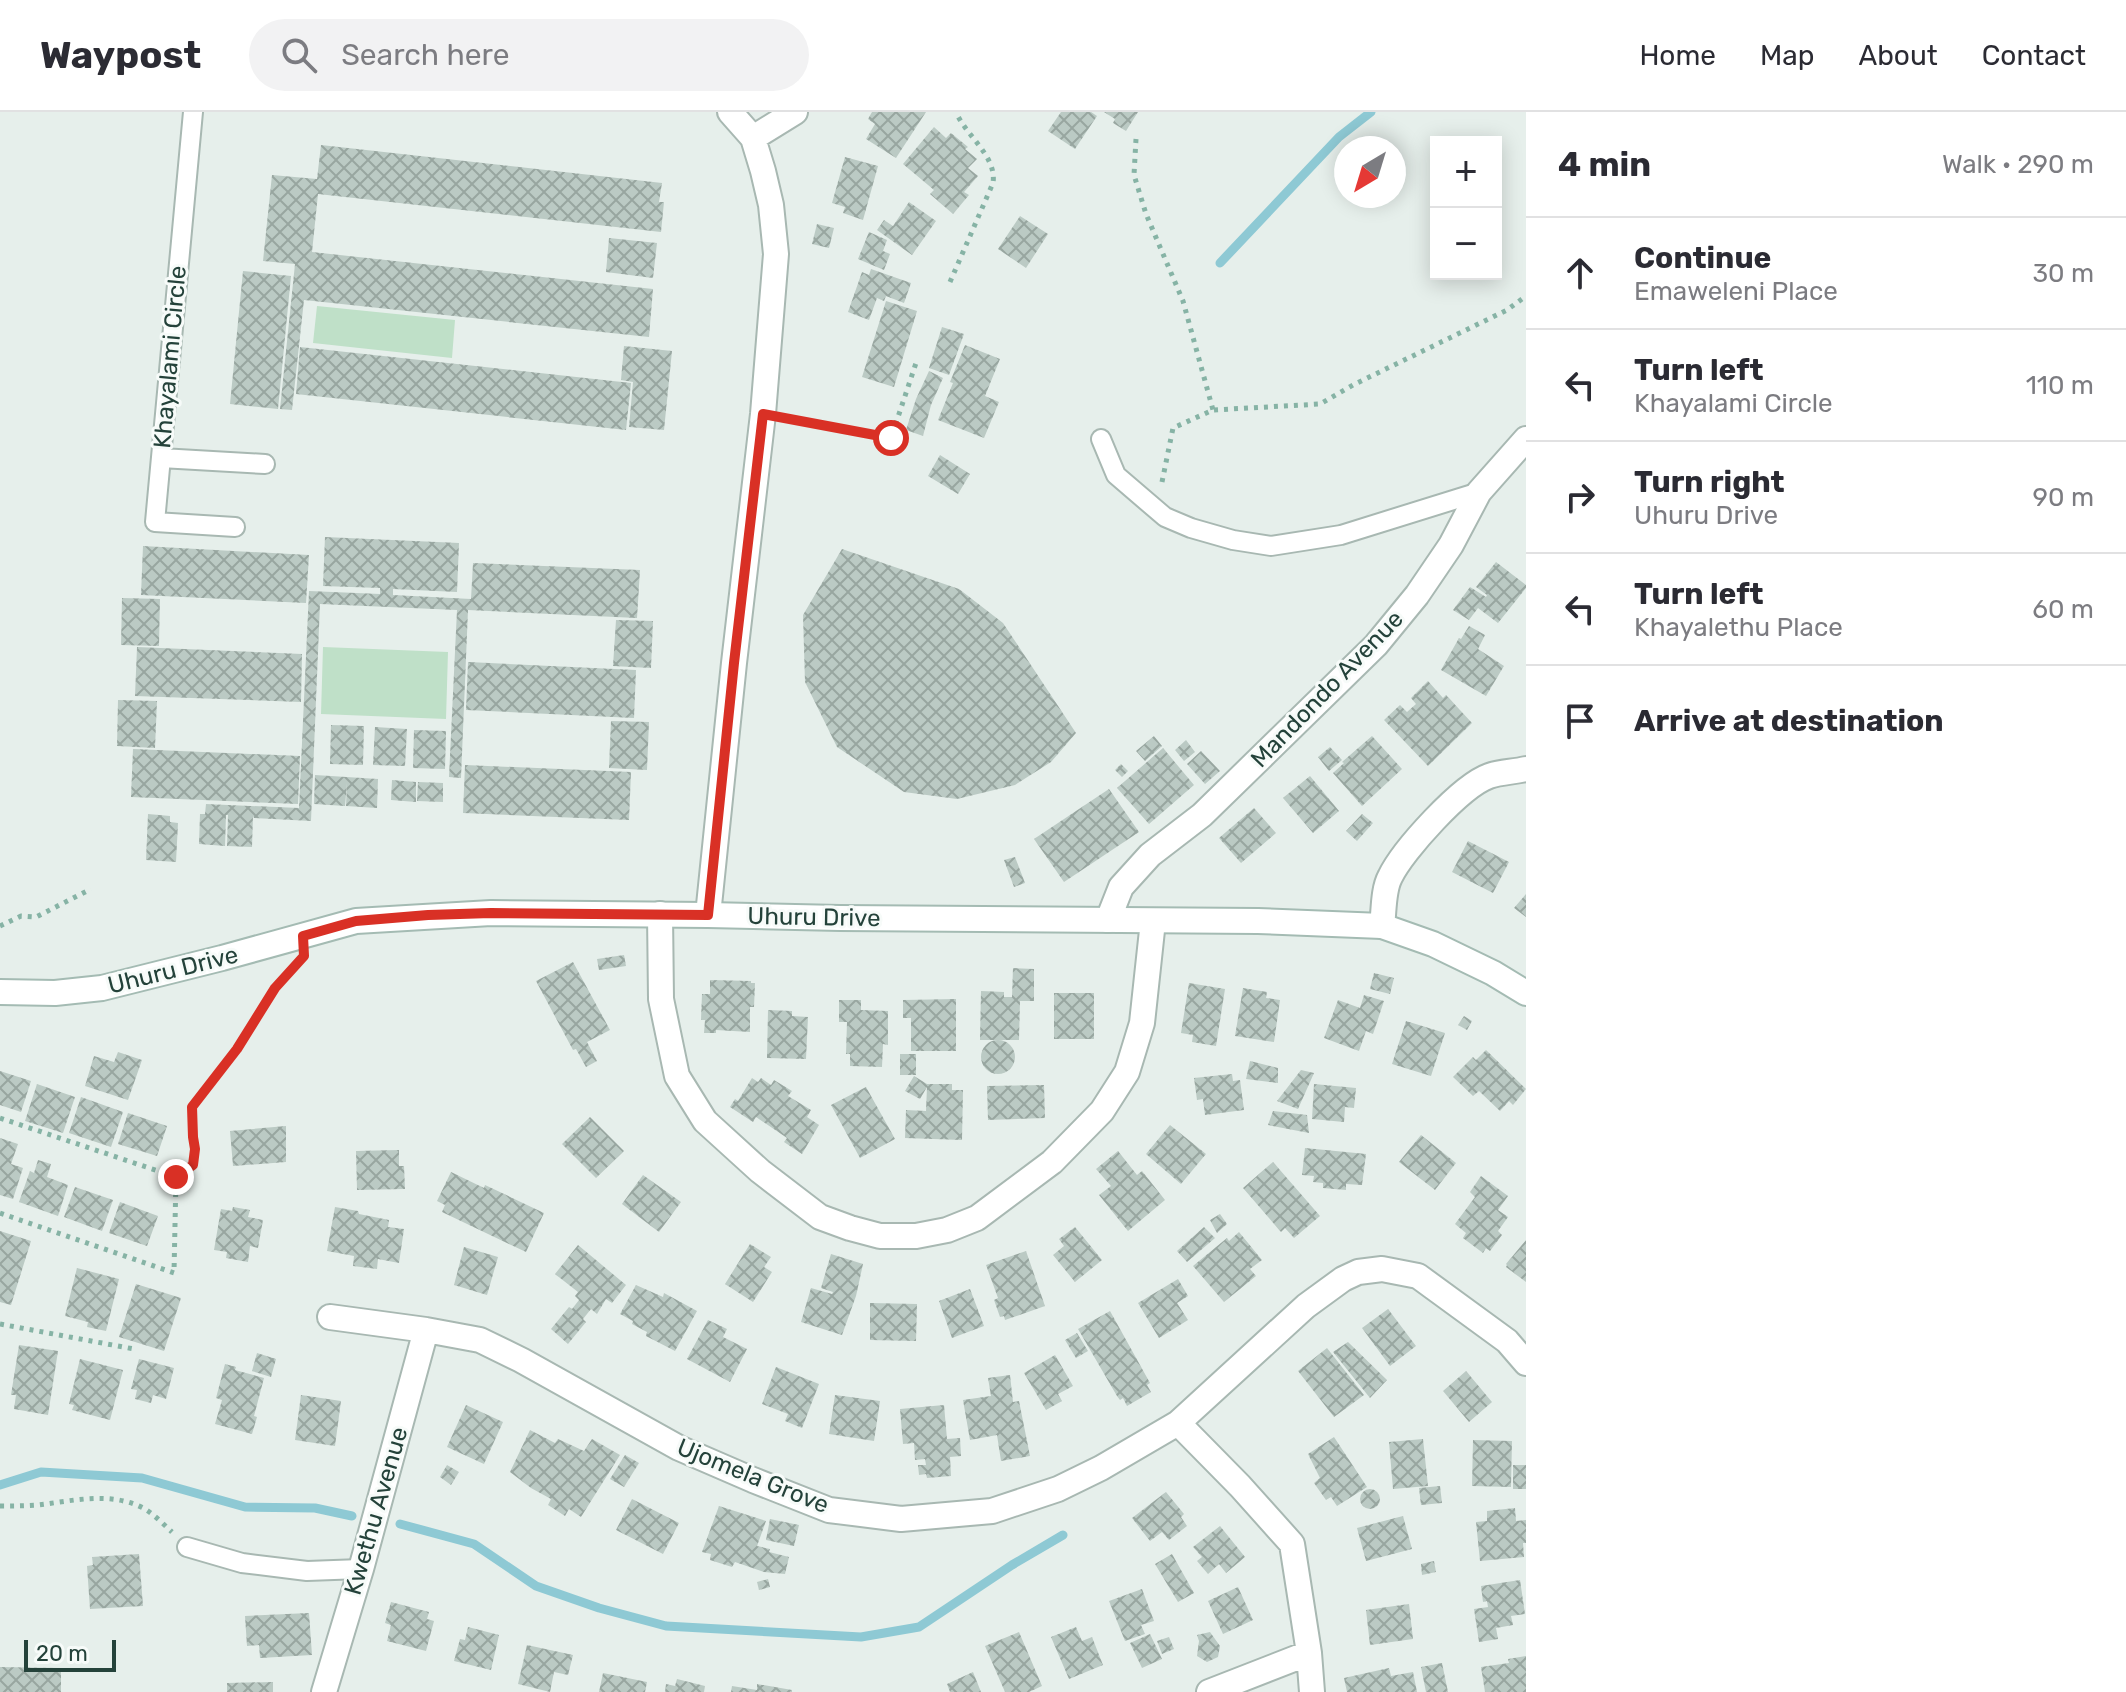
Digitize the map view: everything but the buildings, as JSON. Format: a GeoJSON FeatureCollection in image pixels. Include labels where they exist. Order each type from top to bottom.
{"type":"FeatureCollection","features":[{"type":"Feature","properties":{"kind":"street"},"geometry":{"type":"LineString","coordinates":[[708,915],[763,414],[776,254],[771,205],[753,138],[730,112]]}},
{"type":"Feature","properties":{"kind":"street"},"geometry":{"type":"LineString","coordinates":[[753,138],[795,112]]}},
{"type":"Feature","properties":{"kind":"street","name":"Mandondo Avenue"},"geometry":{"type":"LineString","coordinates":[[1108,920],[1121,887],[1150,855],[1202,815],[1376,645],[1417,595],[1442,558],[1479,492],[1526,439]]}},
{"type":"Feature","properties":{"kind":"street"},"geometry":{"type":"LineString","coordinates":[[1382,926],[1389,878],[1434,821],[1465,791],[1488,776],[1526,769]]}},
{"type":"Feature","properties":{"kind":"street","name":"Uhuru Drive"},"geometry":{"type":"LineString","coordinates":[[0,992],[55,993],[102,988],[356,921],[491,913],[1258,921],[1382,926],[1433,944],[1526,993]]}},
{"type":"Feature","properties":{"kind":"street"},"geometry":{"type":"LineString","coordinates":[[660,914],[661,999],[677,1076],[705,1121],[760,1171],[820,1217],[880,1236],[916,1236],[947,1230],[977,1218],[1052,1162],[1102,1111],[1127,1072],[1142,1023],[1153,921]]}},
{"type":"Feature","properties":{"kind":"street","name":"Ujomela Grove"},"geometry":{"type":"LineString","coordinates":[[330,1317],[480,1340],[679,1448],[753,1480],[829,1510],[901,1519],[992,1511],[1058,1489],[1101,1468],[1178,1423],[1306,1306],[1358,1272],[1382,1269],[1418,1276],[1507,1341],[1526,1363]]}},
{"type":"Feature","properties":{"kind":"street","name":"Kwethu Avenue"},"geometry":{"type":"LineString","coordinates":[[324,1692],[426,1330]]}},
{"type":"Feature","properties":{"kind":"street"},"geometry":{"type":"LineString","coordinates":[[1178,1423],[1292,1544],[1312,1692]]}},
{"type":"Feature","properties":{"kind":"street"},"geometry":{"type":"LineString","coordinates":[[1209,1692],[1309,1653]]}},
{"type":"Feature","properties":{"kind":"lane","name":"Khayalami Circle"},"geometry":{"type":"LineString","coordinates":[[193,112],[155,522],[235,527]]}},
{"type":"Feature","properties":{"kind":"lane"},"geometry":{"type":"LineString","coordinates":[[1101,439],[1116,475],[1165,517],[1233,540],[1271,546],[1341,535],[1479,492]]}},
{"type":"Feature","properties":{"kind":"lane"},"geometry":{"type":"LineString","coordinates":[[161,458],[265,464]]}},
{"type":"Feature","properties":{"kind":"lane"},"geometry":{"type":"LineString","coordinates":[[187,1547],[242,1563],[307,1571],[361,1569]]}},
{"type":"Feature","properties":{"kind":"path"},"geometry":{"type":"LineString","coordinates":[[950,282],[994,175],[991,164],[960,123],[956,112]]}},
{"type":"Feature","properties":{"kind":"path"},"geometry":{"type":"LineString","coordinates":[[1136,139],[1134,175],[1146,214],[1183,301],[1213,410]]}},
{"type":"Feature","properties":{"kind":"path"},"geometry":{"type":"LineString","coordinates":[[1165,517],[1161,485],[1173,428],[1213,410],[1320,404],[1507,310],[1526,296]]}},
{"type":"Feature","properties":{"kind":"path"},"geometry":{"type":"LineString","coordinates":[[763,414],[891,438],[917,360]]}},
{"type":"Feature","properties":{"kind":"path"},"geometry":{"type":"LineString","coordinates":[[0,926],[21,916],[36,917],[91,889]]}},
{"type":"Feature","properties":{"kind":"path"},"geometry":{"type":"LineString","coordinates":[[176,1177],[193,1165],[192,1107],[237,1049],[275,988],[304,956],[303,936]]}},
{"type":"Feature","properties":{"kind":"path"},"geometry":{"type":"LineString","coordinates":[[0,1118],[176,1177]]}},
{"type":"Feature","properties":{"kind":"path"},"geometry":{"type":"LineString","coordinates":[[0,1213],[174,1273],[176,1177]]}},
{"type":"Feature","properties":{"kind":"path"},"geometry":{"type":"LineString","coordinates":[[0,1324],[134,1349]]}},
{"type":"Feature","properties":{"kind":"path"},"geometry":{"type":"LineString","coordinates":[[0,1506],[97,1498],[115,1500],[142,1508],[162,1522],[187,1547]]}},
{"type":"Feature","properties":{"kind":"green space"},"geometry":{"type":"Polygon","coordinates":[[[317,306],[455,320],[452,358],[313,343],[317,306]]]}},
{"type":"Feature","properties":{"kind":"green space"},"geometry":{"type":"Polygon","coordinates":[[[323,647],[448,652],[446,719],[321,714],[323,647]]]}},
{"type":"Feature","properties":{"kind":"waterway"},"geometry":{"type":"LineString","coordinates":[[1220,263],[1339,137],[1371,112]]}},
{"type":"Feature","properties":{"kind":"waterway"},"geometry":{"type":"LineString","coordinates":[[0,1485],[41,1472],[142,1478],[245,1507],[315,1508],[352,1516]]}},
{"type":"Feature","properties":{"kind":"waterway"},"geometry":{"type":"LineString","coordinates":[[400,1524],[474,1544],[536,1586],[599,1608],[666,1626],[861,1637],[919,1627],[1063,1535]]}},
{"type":"Feature","properties":{"kind":"route"},"geometry":{"type":"LineString","coordinates":[[176,1177],[193,1165],[192,1107],[237,1049],[275,988],[304,956],[303,936],[356,921],[428,915],[708,915],[763,414],[891,438]]}}]}
